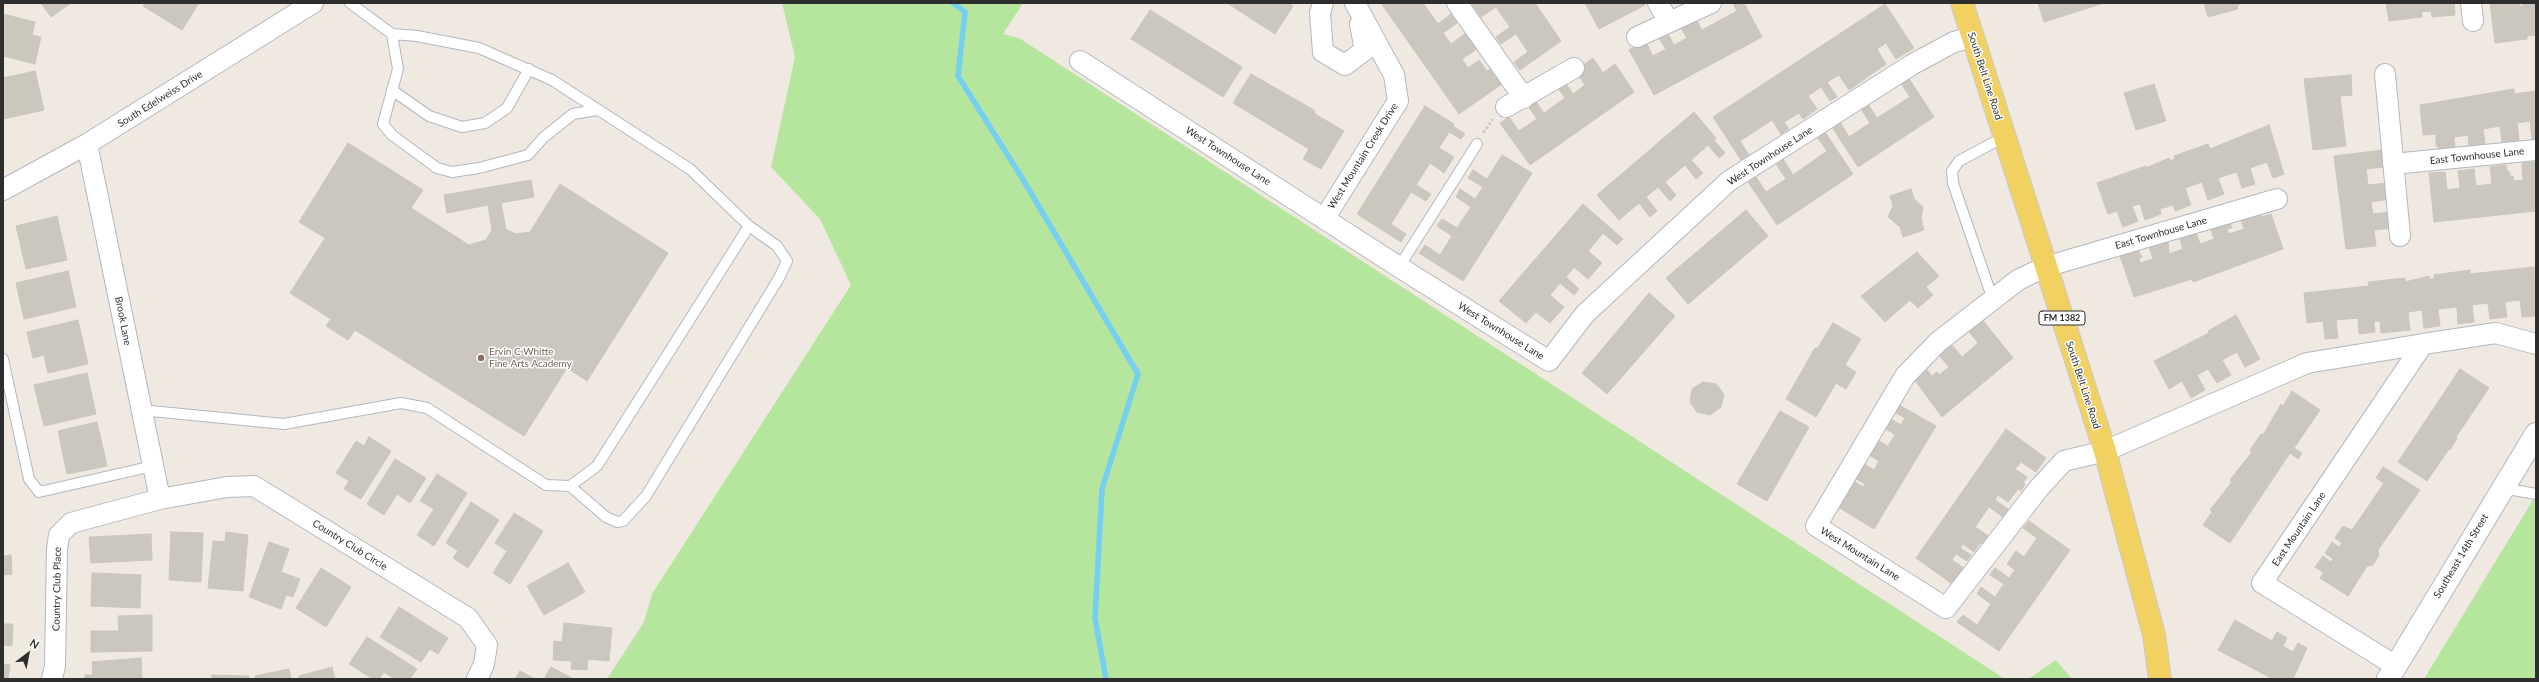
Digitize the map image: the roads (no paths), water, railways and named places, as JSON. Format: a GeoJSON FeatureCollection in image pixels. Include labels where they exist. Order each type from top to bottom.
{"type":"FeatureCollection","features":[{"type":"Feature","properties":{"kind":"main road","name":"South Belt Line Road"},"geometry":{"type":"LineString","coordinates":[[1962,3],[2045,267],[2105,451],[2154,636],[2160,679]]}},
{"type":"Feature","properties":{"kind":"street","name":"South Edelweiss Drive"},"geometry":{"type":"LineString","coordinates":[[3,190],[87,144],[313,3]]}},
{"type":"Feature","properties":{"kind":"street","name":"West Mountain Creek Drive"},"geometry":{"type":"LineString","coordinates":[[1323,3],[1320,14],[1323,52],[1345,65],[1365,50],[1356,4]]}},
{"type":"Feature","properties":{"kind":"street"},"geometry":{"type":"LineString","coordinates":[[1457,3],[1524,98]]}},
{"type":"Feature","properties":{"kind":"street"},"geometry":{"type":"LineString","coordinates":[[1658,3],[1669,22]]}},
{"type":"Feature","properties":{"kind":"street"},"geometry":{"type":"LineString","coordinates":[[1637,37],[1711,3]]}},
{"type":"Feature","properties":{"kind":"street","name":"West Mountain Creek Drive"},"geometry":{"type":"LineString","coordinates":[[1324,219],[1398,101],[1394,75],[1356,4]]}},
{"type":"Feature","properties":{"kind":"street","name":"West Townhouse Lane"},"geometry":{"type":"LineString","coordinates":[[1080,60],[1324,219],[1549,361],[1585,314],[1729,181],[1913,64],[1954,42],[1973,38]]}},
{"type":"Feature","properties":{"kind":"street"},"geometry":{"type":"LineString","coordinates":[[1506,107],[1574,68]]}},
{"type":"Feature","properties":{"kind":"street"},"geometry":{"type":"LineString","coordinates":[[2385,74],[2400,236]]}},
{"type":"Feature","properties":{"kind":"street","name":"Brook Lane"},"geometry":{"type":"LineString","coordinates":[[87,144],[160,499]]}},
{"type":"Feature","properties":{"kind":"street","name":"East Townhouse Lane"},"geometry":{"type":"LineString","coordinates":[[2393,164],[2536,150]]}},
{"type":"Feature","properties":{"kind":"street","name":"East Townhouse Lane"},"geometry":{"type":"LineString","coordinates":[[2045,267],[2277,199]]}},
{"type":"Feature","properties":{"kind":"street","name":"West Mountain Lane"},"geometry":{"type":"LineString","coordinates":[[2045,267],[2018,280],[1938,342],[1905,376],[1816,526],[1946,608],[2039,488],[2064,461],[2105,451]]}},
{"type":"Feature","properties":{"kind":"street"},"geometry":{"type":"LineString","coordinates":[[2105,451],[2307,363],[2496,333],[2536,344]]}},
{"type":"Feature","properties":{"kind":"street","name":"East Mountain Lane"},"geometry":{"type":"LineString","coordinates":[[2392,673],[2262,583],[2423,344]]}},
{"type":"Feature","properties":{"kind":"street","name":"Southeast 14th Street"},"geometry":{"type":"LineString","coordinates":[[2392,673],[2502,488],[2536,434]]}},
{"type":"Feature","properties":{"kind":"street","name":"Country Club Circle"},"geometry":{"type":"LineString","coordinates":[[160,499],[228,487],[254,486],[468,618],[488,645],[484,664],[477,679]]}},
{"type":"Feature","properties":{"kind":"street","name":"Country Club Place"},"geometry":{"type":"LineString","coordinates":[[52,679],[55,666],[57,549],[59,535],[71,523],[160,499]]}},
{"type":"Feature","properties":{"kind":"lane"},"geometry":{"type":"LineString","coordinates":[[141,410],[284,424],[401,403],[427,408],[546,485],[570,486],[606,516],[617,522],[623,521],[646,496],[779,278],[787,261],[777,246],[749,226],[690,169],[552,80],[479,48],[417,36],[392,34],[350,3]]}},
{"type":"Feature","properties":{"kind":"lane"},"geometry":{"type":"LineString","coordinates":[[392,34],[398,68],[382,124],[392,135],[437,168],[452,172],[479,168],[528,155],[543,138],[573,114],[597,110]]}},
{"type":"Feature","properties":{"kind":"lane"},"geometry":{"type":"LineString","coordinates":[[392,90],[429,116],[462,127],[485,123],[507,108],[529,69]]}},
{"type":"Feature","properties":{"kind":"lane"},"geometry":{"type":"LineString","coordinates":[[1993,300],[1953,182],[1952,171],[1959,161],[2004,137]]}},
{"type":"Feature","properties":{"kind":"lane"},"geometry":{"type":"LineString","coordinates":[[1399,267],[1476,144]]}},
{"type":"Feature","properties":{"kind":"lane"},"geometry":{"type":"LineString","coordinates":[[570,486],[597,466],[749,226]]}},
{"type":"Feature","properties":{"kind":"lane"},"geometry":{"type":"LineString","coordinates":[[3,359],[29,479],[40,492],[153,466]]}},
{"type":"Feature","properties":{"kind":"lane"},"geometry":{"type":"LineString","coordinates":[[2502,488],[2536,494]]}},
{"type":"Feature","properties":{"kind":"waterway"},"geometry":{"type":"LineString","coordinates":[[953,3],[965,12],[958,76],[1022,178],[1138,374],[1102,489],[1095,618],[1106,679]]}},
{"type":"Feature","properties":{"kind":"place","name":"Ervin C Whitte Fine Arts Academy"},"geometry":{"type":"Point","coordinates":[481,358]}}]}
